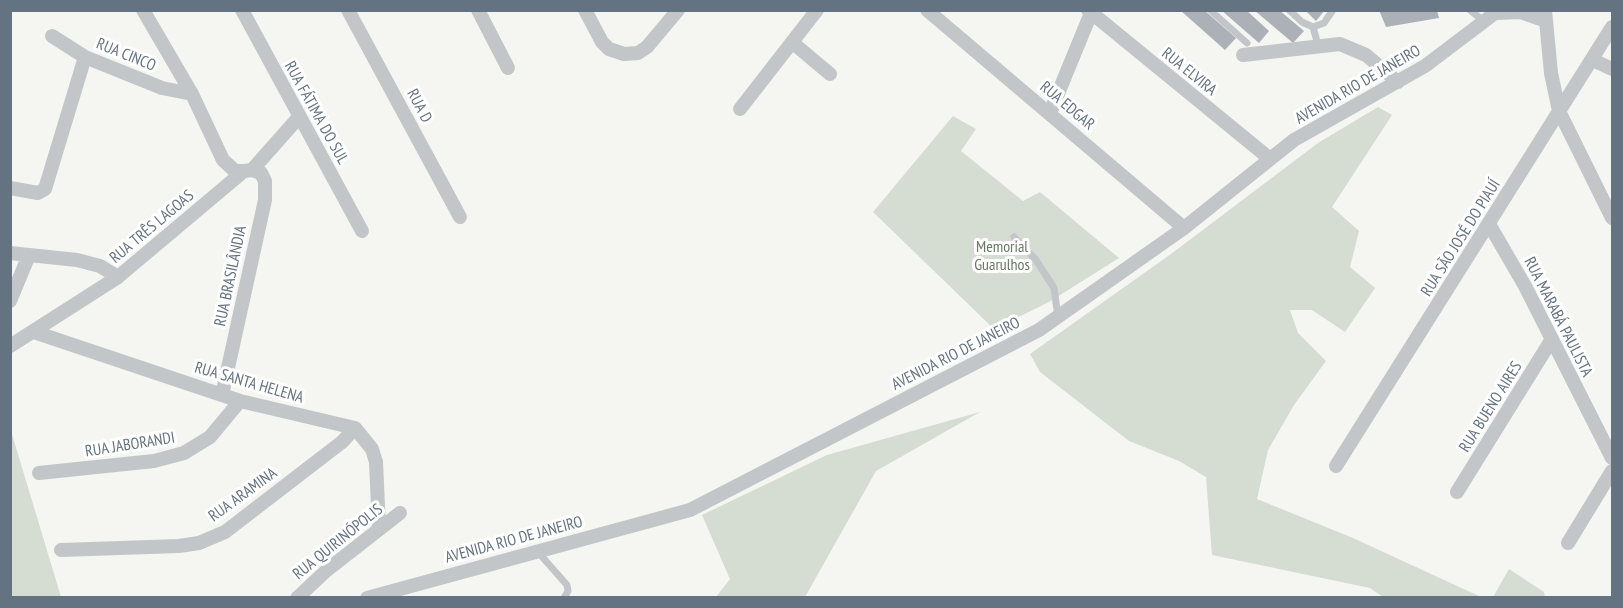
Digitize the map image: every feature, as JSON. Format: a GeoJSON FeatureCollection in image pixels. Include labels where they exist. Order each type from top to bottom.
{"type":"FeatureCollection","features":[{"type":"Feature","properties":{"kind":"street"},"geometry":{"type":"LineString","coordinates":[[143,10],[192,94],[223,160],[235,171],[248,171]]}},
{"type":"Feature","properties":{"kind":"street","name":"RUA FÁTIMA DO SUL"},"geometry":{"type":"LineString","coordinates":[[242,10],[362,231]]}},
{"type":"Feature","properties":{"kind":"street","name":"RUA D"},"geometry":{"type":"LineString","coordinates":[[348,10],[460,217]]}},
{"type":"Feature","properties":{"kind":"street"},"geometry":{"type":"LineString","coordinates":[[478,10],[508,68]]}},
{"type":"Feature","properties":{"kind":"street"},"geometry":{"type":"LineString","coordinates":[[585,10],[602,42],[609,49],[624,54],[638,52],[647,47],[678,10]]}},
{"type":"Feature","properties":{"kind":"street"},"geometry":{"type":"LineString","coordinates":[[740,109],[817,10]]}},
{"type":"Feature","properties":{"kind":"street","name":"RUA EDGAR"},"geometry":{"type":"LineString","coordinates":[[927,10],[1184,228]]}},
{"type":"Feature","properties":{"kind":"street"},"geometry":{"type":"LineString","coordinates":[[1050,113],[1089,12]]}},
{"type":"Feature","properties":{"kind":"street","name":"RUA ELVIRA"},"geometry":{"type":"LineString","coordinates":[[1089,12],[1269,158]]}},
{"type":"Feature","properties":{"kind":"street","name":"AVENIDA RIO DE JANEIRO"},"geometry":{"type":"LineString","coordinates":[[367,597],[390,595],[537,551],[690,510],[1039,330],[1184,228],[1294,140],[1435,60],[1498,12],[1520,12],[1546,16]]}},
{"type":"Feature","properties":{"kind":"street"},"geometry":{"type":"LineString","coordinates":[[1546,16],[1551,73],[1559,111],[1612,218]]}},
{"type":"Feature","properties":{"kind":"street","name":"RUA SÃO JOSÉ DO PIAUÍ"},"geometry":{"type":"LineString","coordinates":[[1336,466],[1612,27]]}},
{"type":"Feature","properties":{"kind":"street","name":"RUA CINCO"},"geometry":{"type":"LineString","coordinates":[[52,36],[85,57],[162,88],[192,94]]}},
{"type":"Feature","properties":{"kind":"street"},"geometry":{"type":"LineString","coordinates":[[793,42],[830,74]]}},
{"type":"Feature","properties":{"kind":"street"},"geometry":{"type":"LineString","coordinates":[[1245,49],[1340,44],[1353,48],[1398,82]]}},
{"type":"Feature","properties":{"kind":"street"},"geometry":{"type":"LineString","coordinates":[[10,188],[38,193],[45,189],[85,57]]}},
{"type":"Feature","properties":{"kind":"street"},"geometry":{"type":"LineString","coordinates":[[1593,60],[1612,69]]}},
{"type":"Feature","properties":{"kind":"street","name":"RUA TRÊS LAGOAS"},"geometry":{"type":"LineString","coordinates":[[10,346],[118,277],[248,171],[299,117]]}},
{"type":"Feature","properties":{"kind":"street","name":"RUA BRASILÂNDIA"},"geometry":{"type":"LineString","coordinates":[[222,395],[265,200],[265,181],[261,173],[248,171]]}},
{"type":"Feature","properties":{"kind":"street","name":"RUA MARABÁ PAULISTA"},"geometry":{"type":"LineString","coordinates":[[1489,224],[1525,286],[1612,458]]}},
{"type":"Feature","properties":{"kind":"street"},"geometry":{"type":"LineString","coordinates":[[10,253],[77,260],[100,266],[118,277]]}},
{"type":"Feature","properties":{"kind":"street"},"geometry":{"type":"LineString","coordinates":[[10,301],[29,255]]}},
{"type":"Feature","properties":{"kind":"street","name":"RUA SANTA HELENA"},"geometry":{"type":"LineString","coordinates":[[34,332],[222,395],[355,428]]}},
{"type":"Feature","properties":{"kind":"street","name":"RUA BUENO AIRES"},"geometry":{"type":"LineString","coordinates":[[1457,492],[1552,339]]}},
{"type":"Feature","properties":{"kind":"street","name":"RUA JABORANDI"},"geometry":{"type":"LineString","coordinates":[[39,473],[154,461],[184,453],[220,427],[240,400]]}},
{"type":"Feature","properties":{"kind":"street"},"geometry":{"type":"LineString","coordinates":[[355,428],[372,448],[380,528]]}},
{"type":"Feature","properties":{"kind":"street","name":"RUA ARAMINA"},"geometry":{"type":"LineString","coordinates":[[61,550],[179,546],[199,543],[225,532],[342,442],[355,428]]}},
{"type":"Feature","properties":{"kind":"street"},"geometry":{"type":"LineString","coordinates":[[1568,543],[1612,471]]}},
{"type":"Feature","properties":{"kind":"street","name":"RUA QUIRINÓPOLIS"},"geometry":{"type":"LineString","coordinates":[[297,597],[400,513]]}},
{"type":"Feature","properties":{"kind":"lane"},"geometry":{"type":"LineString","coordinates":[[1210,10],[1245,49]]}},
{"type":"Feature","properties":{"kind":"lane"},"geometry":{"type":"LineString","coordinates":[[1289,10],[1302,22],[1313,27],[1324,22],[1333,10]]}},
{"type":"Feature","properties":{"kind":"lane"},"geometry":{"type":"LineString","coordinates":[[1470,10],[1485,22]]}},
{"type":"Feature","properties":{"kind":"lane"},"geometry":{"type":"LineString","coordinates":[[1313,27],[1318,45]]}},
{"type":"Feature","properties":{"kind":"lane"},"geometry":{"type":"LineString","coordinates":[[1014,237],[1036,260],[1054,288],[1058,317]]}},
{"type":"Feature","properties":{"kind":"lane"},"geometry":{"type":"LineString","coordinates":[[537,551],[567,585],[568,591],[564,597]]}},
{"type":"Feature","properties":{"kind":"green space"},"geometry":{"type":"Polygon","coordinates":[[[1378,107],[1392,115],[1332,207],[1359,231],[1350,267],[1375,288],[1345,332],[1312,310],[1290,310],[1298,333],[1326,361],[1294,405],[1268,450],[1257,499],[1353,538],[1481,597],[1383,597],[1370,588],[1212,555],[1206,477],[1179,461],[1129,441],[1040,372],[1030,354],[1171,254],[1318,143],[1378,107]]]}},
{"type":"Feature","properties":{"kind":"green space","name":"Memorial Guarulhos"},"geometry":{"type":"Polygon","coordinates":[[[953,116],[976,129],[961,151],[1023,201],[1040,192],[1119,258],[1049,302],[994,329],[873,212],[953,116]]]}},
{"type":"Feature","properties":{"kind":"green space"},"geometry":{"type":"Polygon","coordinates":[[[980,412],[876,471],[805,597],[716,597],[730,579],[702,515],[827,455],[980,412]]]}},
{"type":"Feature","properties":{"kind":"green space"},"geometry":{"type":"Polygon","coordinates":[[[11,431],[61,597],[11,597],[11,431]]]}},
{"type":"Feature","properties":{"kind":"green space"},"geometry":{"type":"Polygon","coordinates":[[[1509,569],[1544,592],[1545,597],[1493,597],[1509,569]]]}},
{"type":"Feature","properties":{"kind":"building"},"geometry":{"type":"Polygon","coordinates":[[[1180,10],[1204,10],[1236,38],[1225,50],[1180,10]]]}},
{"type":"Feature","properties":{"kind":"building"},"geometry":{"type":"Polygon","coordinates":[[[1221,10],[1246,10],[1269,31],[1259,43],[1221,10]]]}},
{"type":"Feature","properties":{"kind":"building"},"geometry":{"type":"Polygon","coordinates":[[[1254,10],[1279,10],[1304,31],[1293,43],[1254,10]]]}},
{"type":"Feature","properties":{"kind":"building"},"geometry":{"type":"Polygon","coordinates":[[[1305,10],[1325,10],[1316,21],[1305,10]]]}},
{"type":"Feature","properties":{"kind":"building"},"geometry":{"type":"Polygon","coordinates":[[[1379,10],[1437,10],[1439,18],[1386,27],[1379,10]]]}}]}
